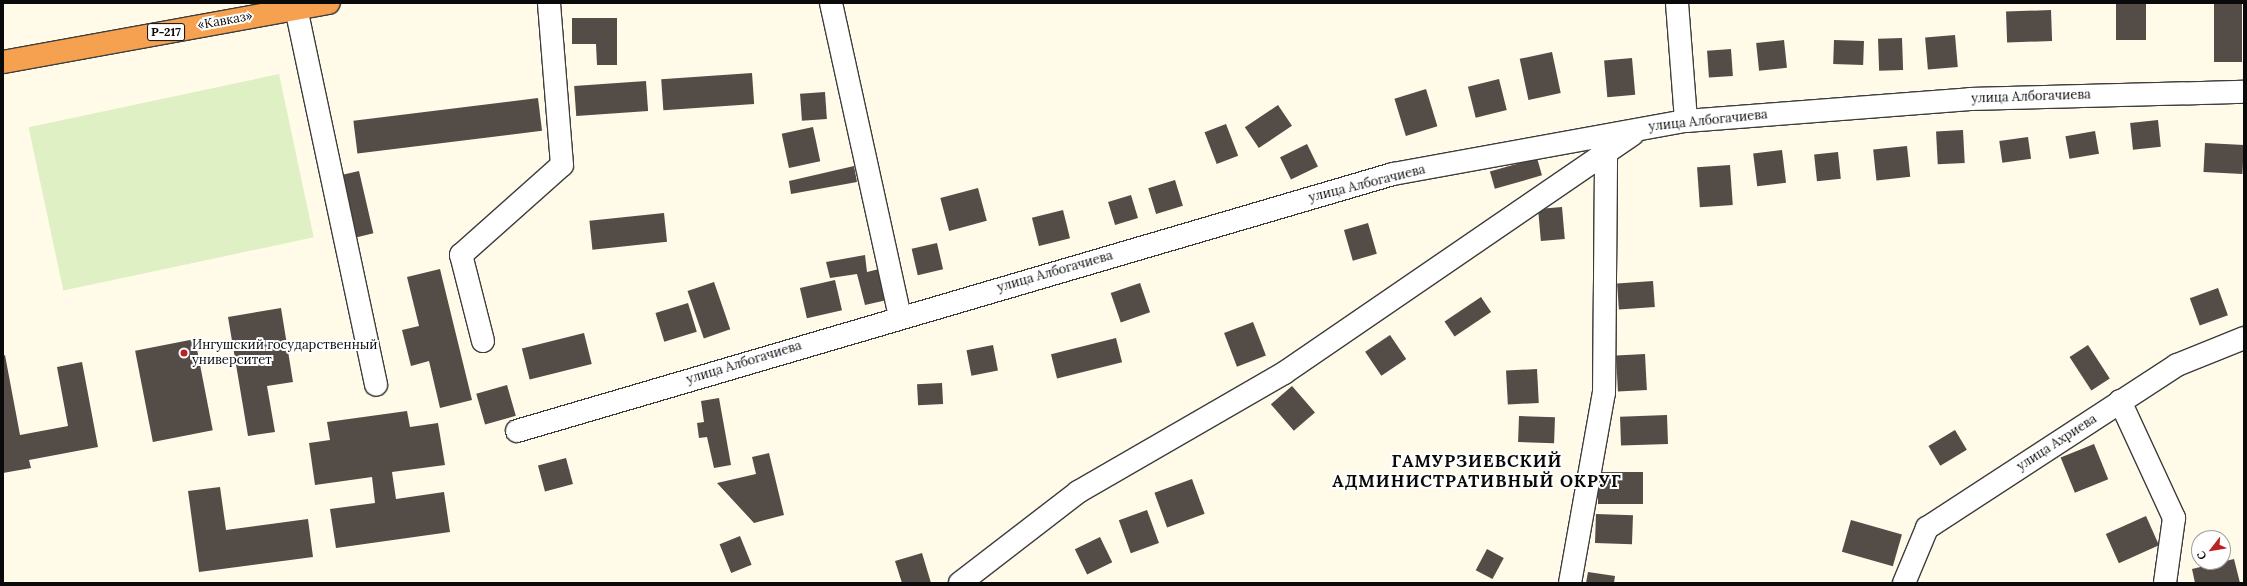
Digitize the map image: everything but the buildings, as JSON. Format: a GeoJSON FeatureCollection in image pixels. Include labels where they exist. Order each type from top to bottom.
{"type":"FeatureCollection","features":[{"type":"Feature","properties":{"kind":"highway","name":"«Кавказ»"},"geometry":{"type":"LineString","coordinates":[[3,62],[329,3]]}},
{"type":"Feature","properties":{"kind":"street"},"geometry":{"type":"LineString","coordinates":[[483,341],[461,255],[562,164],[549,3]]}},
{"type":"Feature","properties":{"kind":"street"},"geometry":{"type":"LineString","coordinates":[[831,3],[900,317]]}},
{"type":"Feature","properties":{"kind":"street"},"geometry":{"type":"LineString","coordinates":[[1677,3],[1686,121]]}},
{"type":"Feature","properties":{"kind":"street"},"geometry":{"type":"LineString","coordinates":[[296,8],[376,385]]}},
{"type":"Feature","properties":{"kind":"street","name":"улица Албогачиева"},"geometry":{"type":"LineString","coordinates":[[517,431],[900,317],[1393,174],[1686,121],[1970,99],[2244,92]]}},
{"type":"Feature","properties":{"kind":"street"},"geometry":{"type":"LineString","coordinates":[[960,583],[1078,492],[1284,373],[1606,151],[1643,128]]}},
{"type":"Feature","properties":{"kind":"street"},"geometry":{"type":"LineString","coordinates":[[1570,583],[1604,393],[1606,151]]}},
{"type":"Feature","properties":{"kind":"street","name":"улица Ахриева"},"geometry":{"type":"LineString","coordinates":[[1904,583],[1927,528],[2177,365],[2244,338]]}},
{"type":"Feature","properties":{"kind":"street"},"geometry":{"type":"LineString","coordinates":[[2120,401],[2174,518],[2165,583]]}},
{"type":"Feature","properties":{"kind":"green space"},"geometry":{"type":"Polygon","coordinates":[[[279,74],[314,237],[63,291],[29,127],[279,74]]]}},
{"type":"Feature","properties":{"kind":"place","name":"Ингушский государственный университет"},"geometry":{"type":"Point","coordinates":[184,353]}},
{"type":"Feature","properties":{"kind":"district","name":"ГАМУРЗИЕВСКИЙ АДМИНИСТРАТИВНЫЙ ОКРУГ"},"geometry":{"type":"Point","coordinates":[1477,472]}}]}
